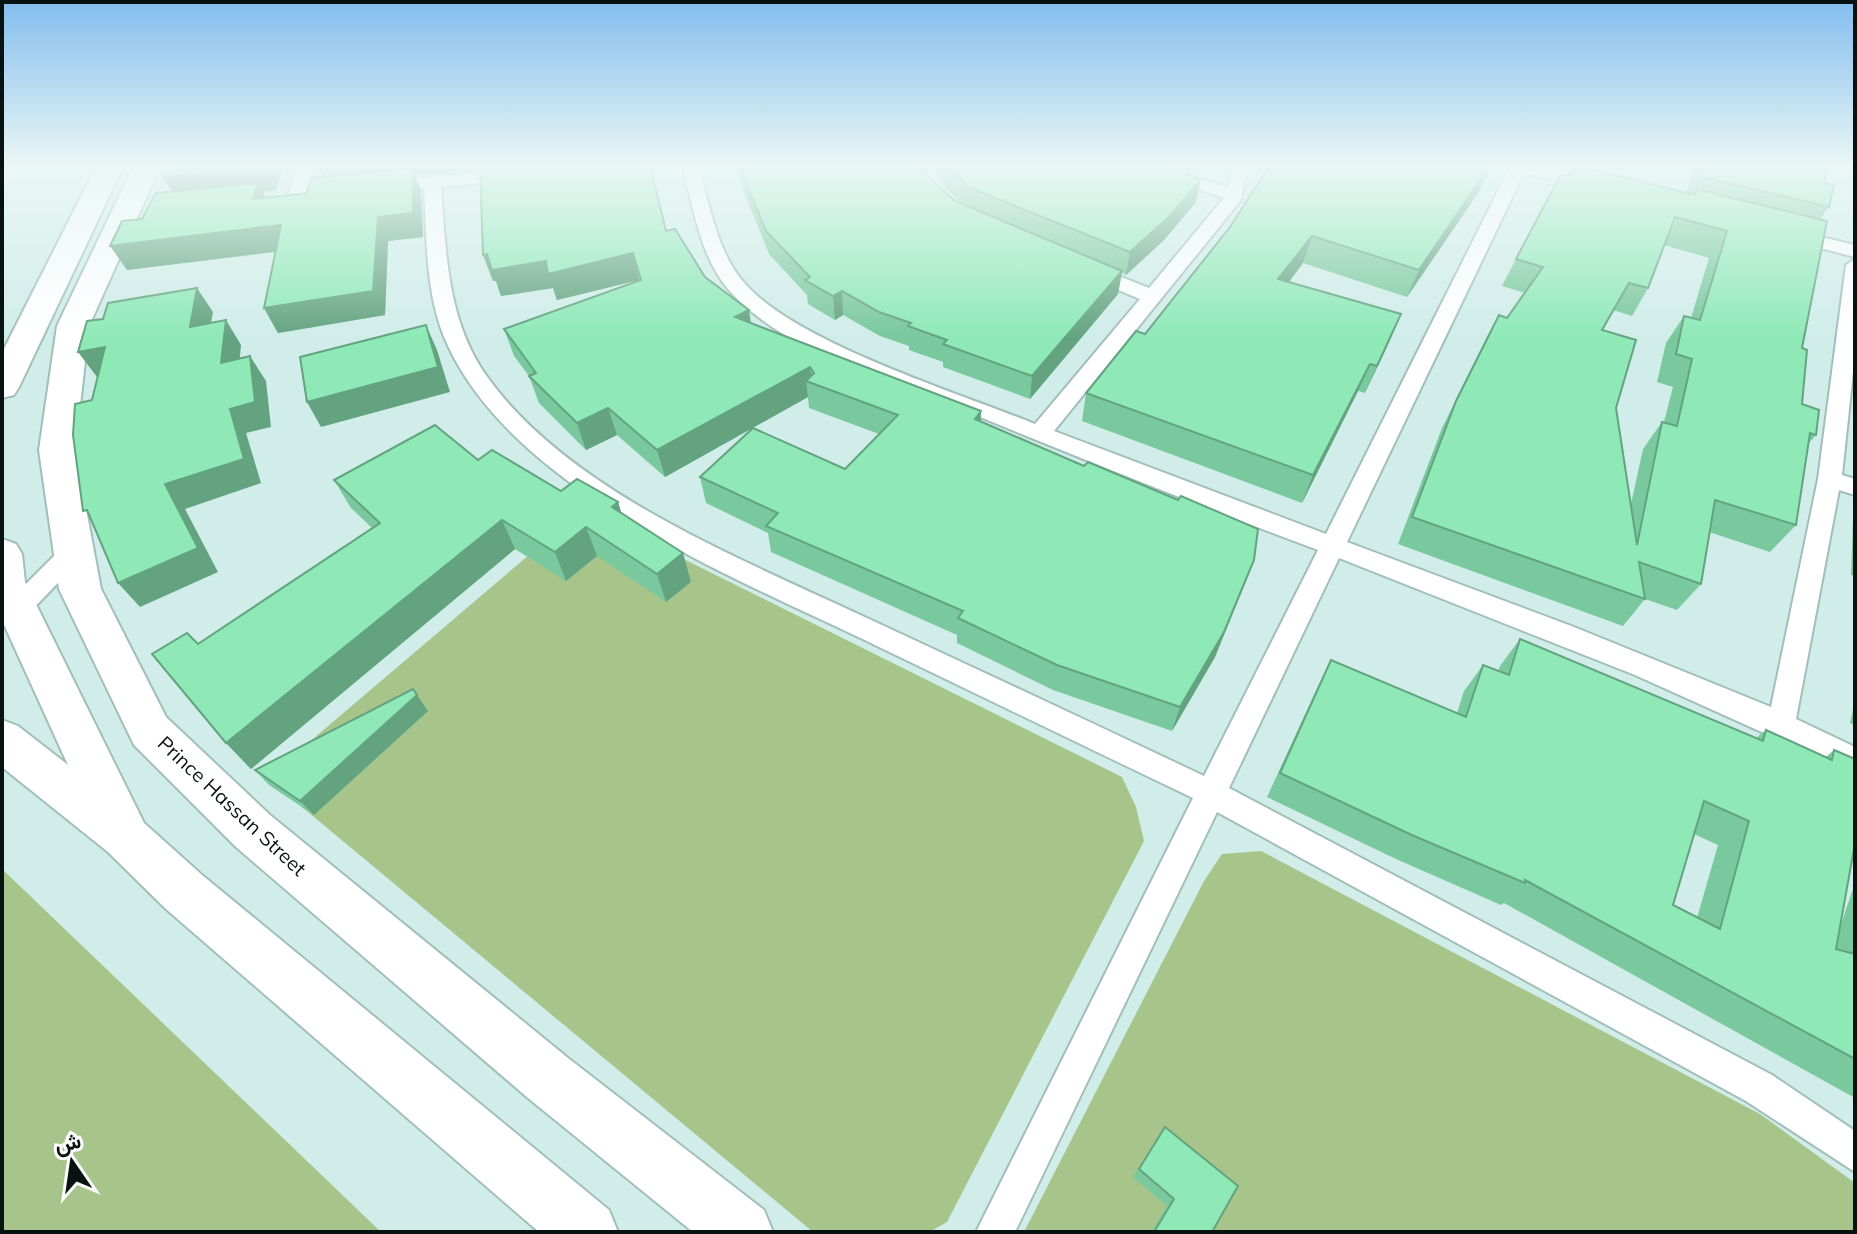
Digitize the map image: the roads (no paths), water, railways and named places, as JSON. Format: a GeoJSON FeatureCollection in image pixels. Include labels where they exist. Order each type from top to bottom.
{"type":"FeatureCollection","features":[{"type":"Feature","properties":{"kind":"main road"},"geometry":{"type":"LineString","coordinates":[[2,387],[83,223]]}},
{"type":"Feature","properties":{"kind":"main road","name":"Prince Hassan Street"},"geometry":{"type":"LineString","coordinates":[[127,223],[73,326],[57,450],[28,583],[127,839],[184,892],[587,1232]]}},
{"type":"Feature","properties":{"kind":"main road","name":"Prince Hassan Street"},"geometry":{"type":"LineString","coordinates":[[28,583],[150,731],[253,831],[548,1078],[742,1232]]}},
{"type":"Feature","properties":{"kind":"main road"},"geometry":{"type":"LineString","coordinates":[[2,740],[127,839]]}},
{"type":"Feature","properties":{"kind":"street"},"geometry":{"type":"LineString","coordinates":[[434,223],[437,268],[446,313],[460,348],[486,388],[544,450],[673,537],[1211,793],[1759,1088],[1855,1153]]}},
{"type":"Feature","properties":{"kind":"street"},"geometry":{"type":"LineString","coordinates":[[708,223],[718,255],[741,293],[777,319],[853,358],[1039,434],[1578,639],[1781,725],[1855,761]]}},
{"type":"Feature","properties":{"kind":"street"},"geometry":{"type":"LineString","coordinates":[[1039,434],[1213,223]]}},
{"type":"Feature","properties":{"kind":"street"},"geometry":{"type":"LineString","coordinates":[[995,1232],[1492,223]]}},
{"type":"Feature","properties":{"kind":"street"},"geometry":{"type":"LineString","coordinates":[[1764,228],[1855,251]]}},
{"type":"Feature","properties":{"kind":"street"},"geometry":{"type":"LineString","coordinates":[[1069,262],[1153,297]]}},
{"type":"Feature","properties":{"kind":"street"},"geometry":{"type":"LineString","coordinates":[[1781,725],[1830,479],[1855,265]]}},
{"type":"Feature","properties":{"kind":"street"},"geometry":{"type":"LineString","coordinates":[[1830,479],[1855,487]]}}]}
